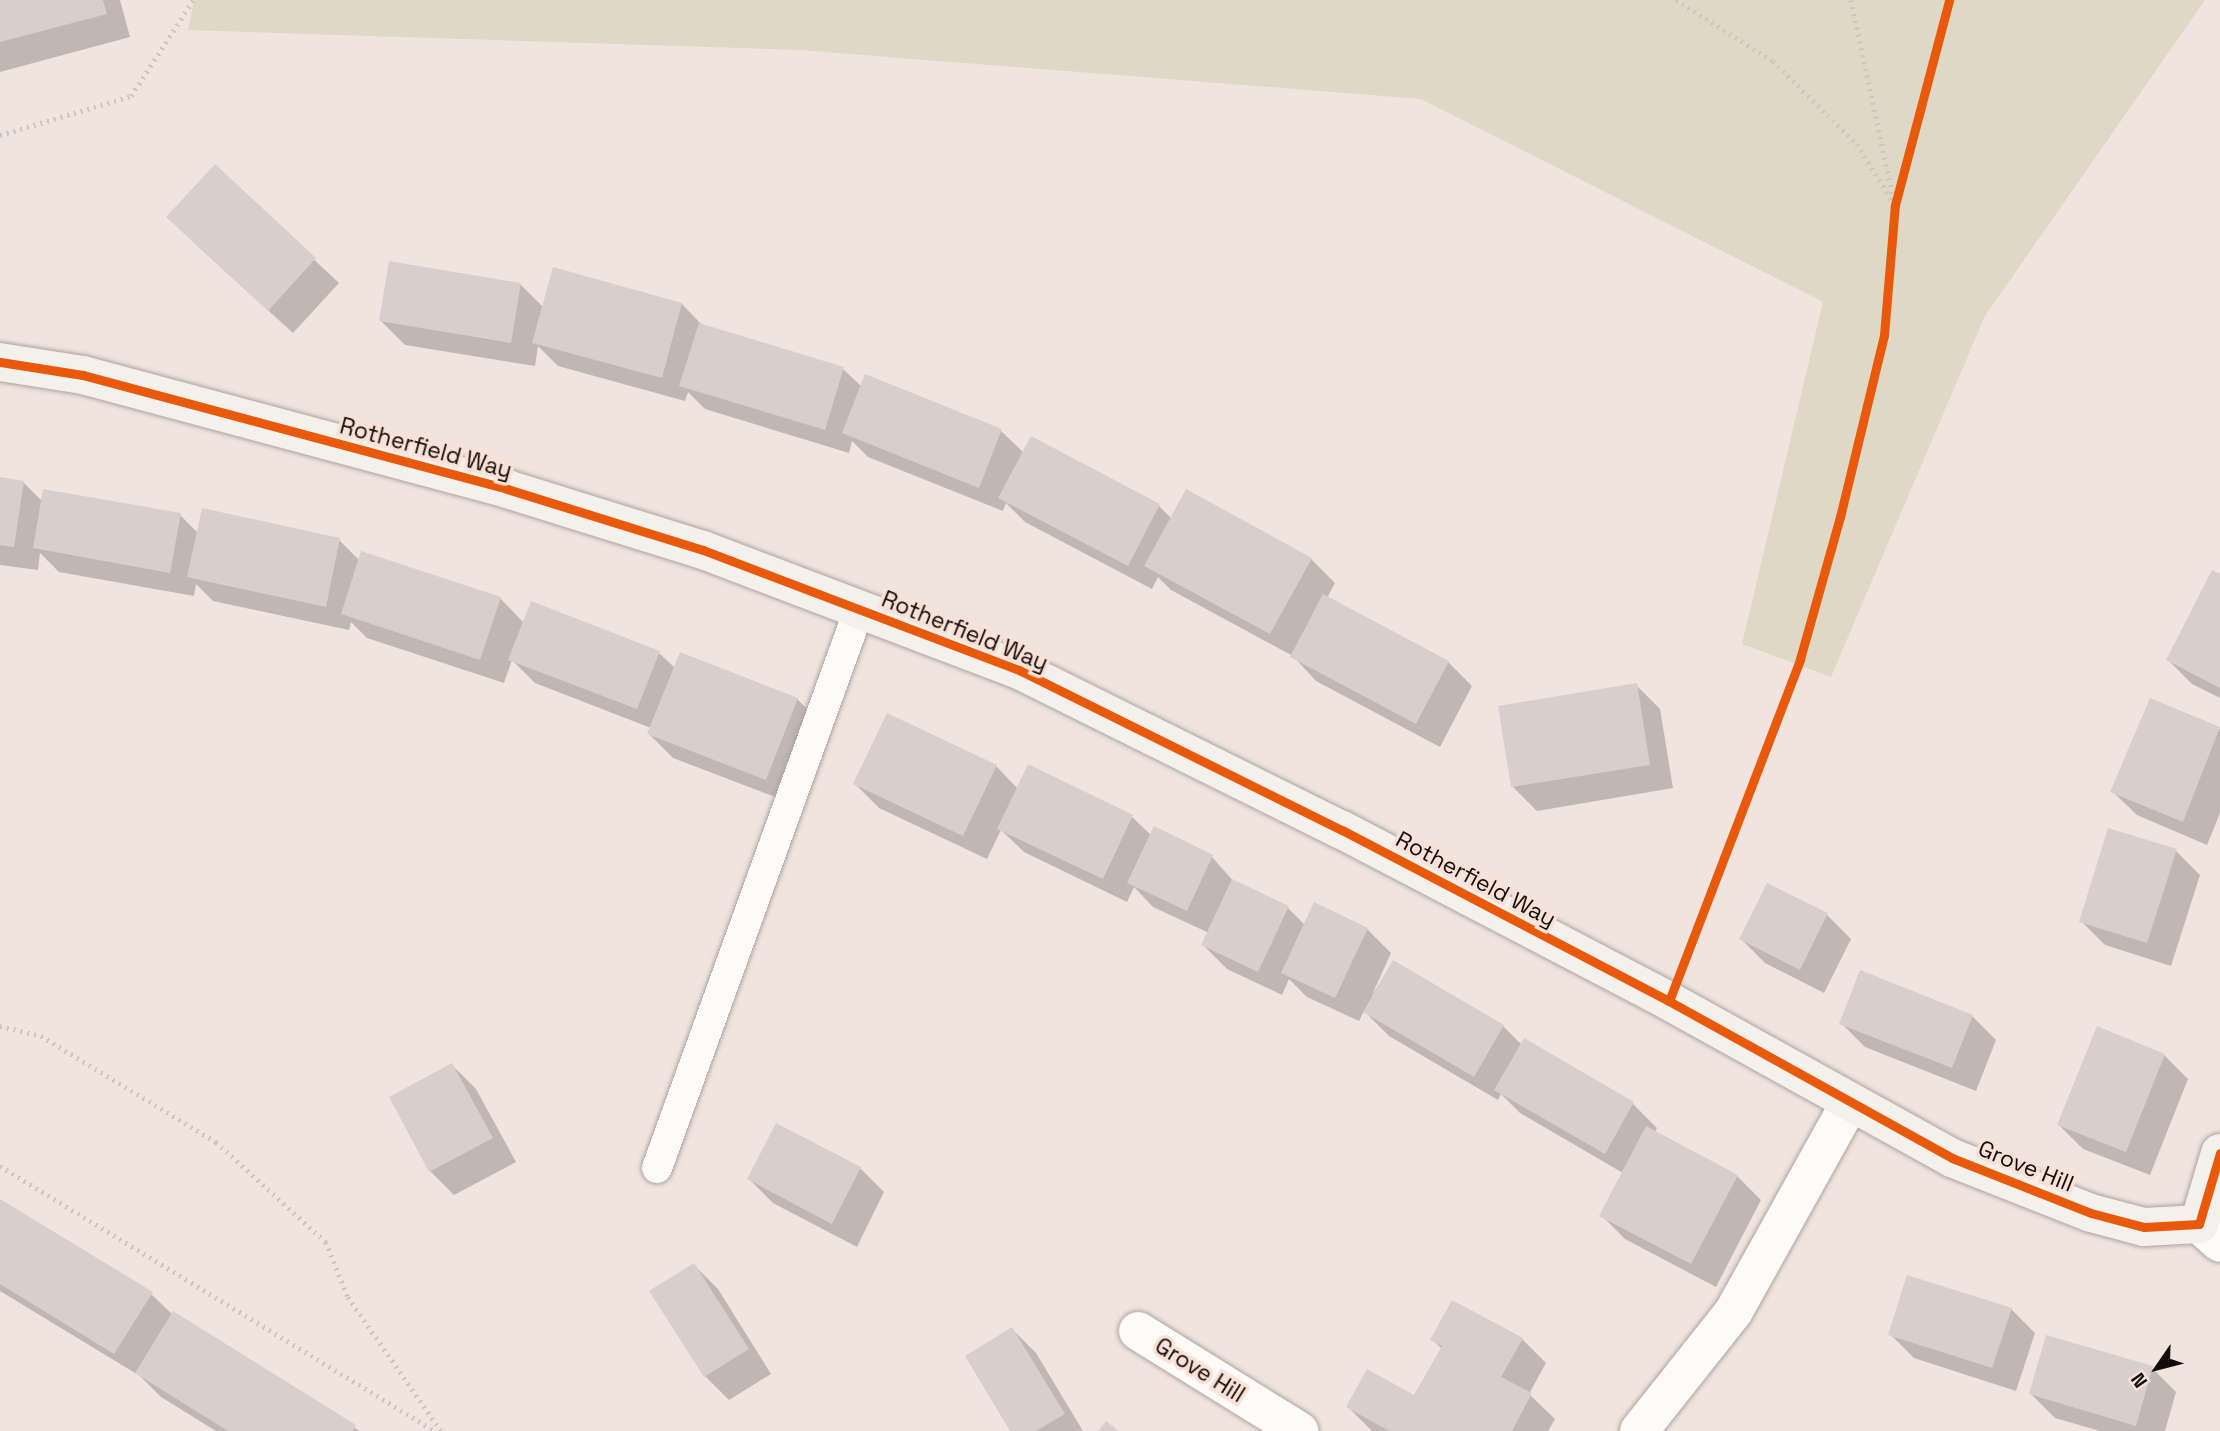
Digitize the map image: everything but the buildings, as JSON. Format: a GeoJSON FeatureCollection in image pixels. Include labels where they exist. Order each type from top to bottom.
{"type":"FeatureCollection","features":[{"type":"Feature","properties":{"kind":"street","name":"Rotherfield Way"},"geometry":{"type":"LineString","coordinates":[[0,362],[83,375],[507,489],[703,550],[1019,670],[1342,830],[1669,1001],[1849,1104]]}},
{"type":"Feature","properties":{"kind":"street","name":"Grove Hill"},"geometry":{"type":"LineString","coordinates":[[1849,1104],[1952,1158],[2091,1213],[2144,1227],[2210,1234]]}},
{"type":"Feature","properties":{"kind":"street"},"geometry":{"type":"LineString","coordinates":[[1639,1431],[1734,1311],[1849,1104]]}},
{"type":"Feature","properties":{"kind":"street"},"geometry":{"type":"LineString","coordinates":[[2210,1234],[2220,1153]]}},
{"type":"Feature","properties":{"kind":"street","name":"Grove Hill"},"geometry":{"type":"LineString","coordinates":[[1138,1331],[1298,1431]]}},
{"type":"Feature","properties":{"kind":"lane"},"geometry":{"type":"LineString","coordinates":[[657,1168],[859,610]]}},
{"type":"Feature","properties":{"kind":"path"},"geometry":{"type":"LineString","coordinates":[[0,135],[131,96],[193,0]]}},
{"type":"Feature","properties":{"kind":"path"},"geometry":{"type":"LineString","coordinates":[[1676,0],[1773,61],[1857,144],[1895,205],[1851,0]]}},
{"type":"Feature","properties":{"kind":"path"},"geometry":{"type":"LineString","coordinates":[[0,1026],[41,1036],[216,1142],[326,1242],[348,1297],[441,1431]]}},
{"type":"Feature","properties":{"kind":"path"},"geometry":{"type":"LineString","coordinates":[[0,1166],[435,1431]]}},
{"type":"Feature","properties":{"kind":"shaded area"},"geometry":{"type":"Polygon","coordinates":[[[194,0],[2205,0],[1985,316],[1831,677],[1742,644],[1823,302],[1421,99],[799,50],[188,30],[194,0]]]}},
{"type":"Feature","properties":{"kind":"cycle path"},"geometry":{"type":"LineString","coordinates":[[1669,1001],[1800,659],[1840,517],[1884,335],[1895,205],[1949,0]]}},
{"type":"Feature","properties":{"kind":"cycle path"},"geometry":{"type":"LineString","coordinates":[[0,362],[83,375],[507,489],[703,550],[1019,670],[1342,830],[1669,1001],[1952,1158],[2091,1213],[2144,1227],[2199,1224],[2220,1153]]}}]}
